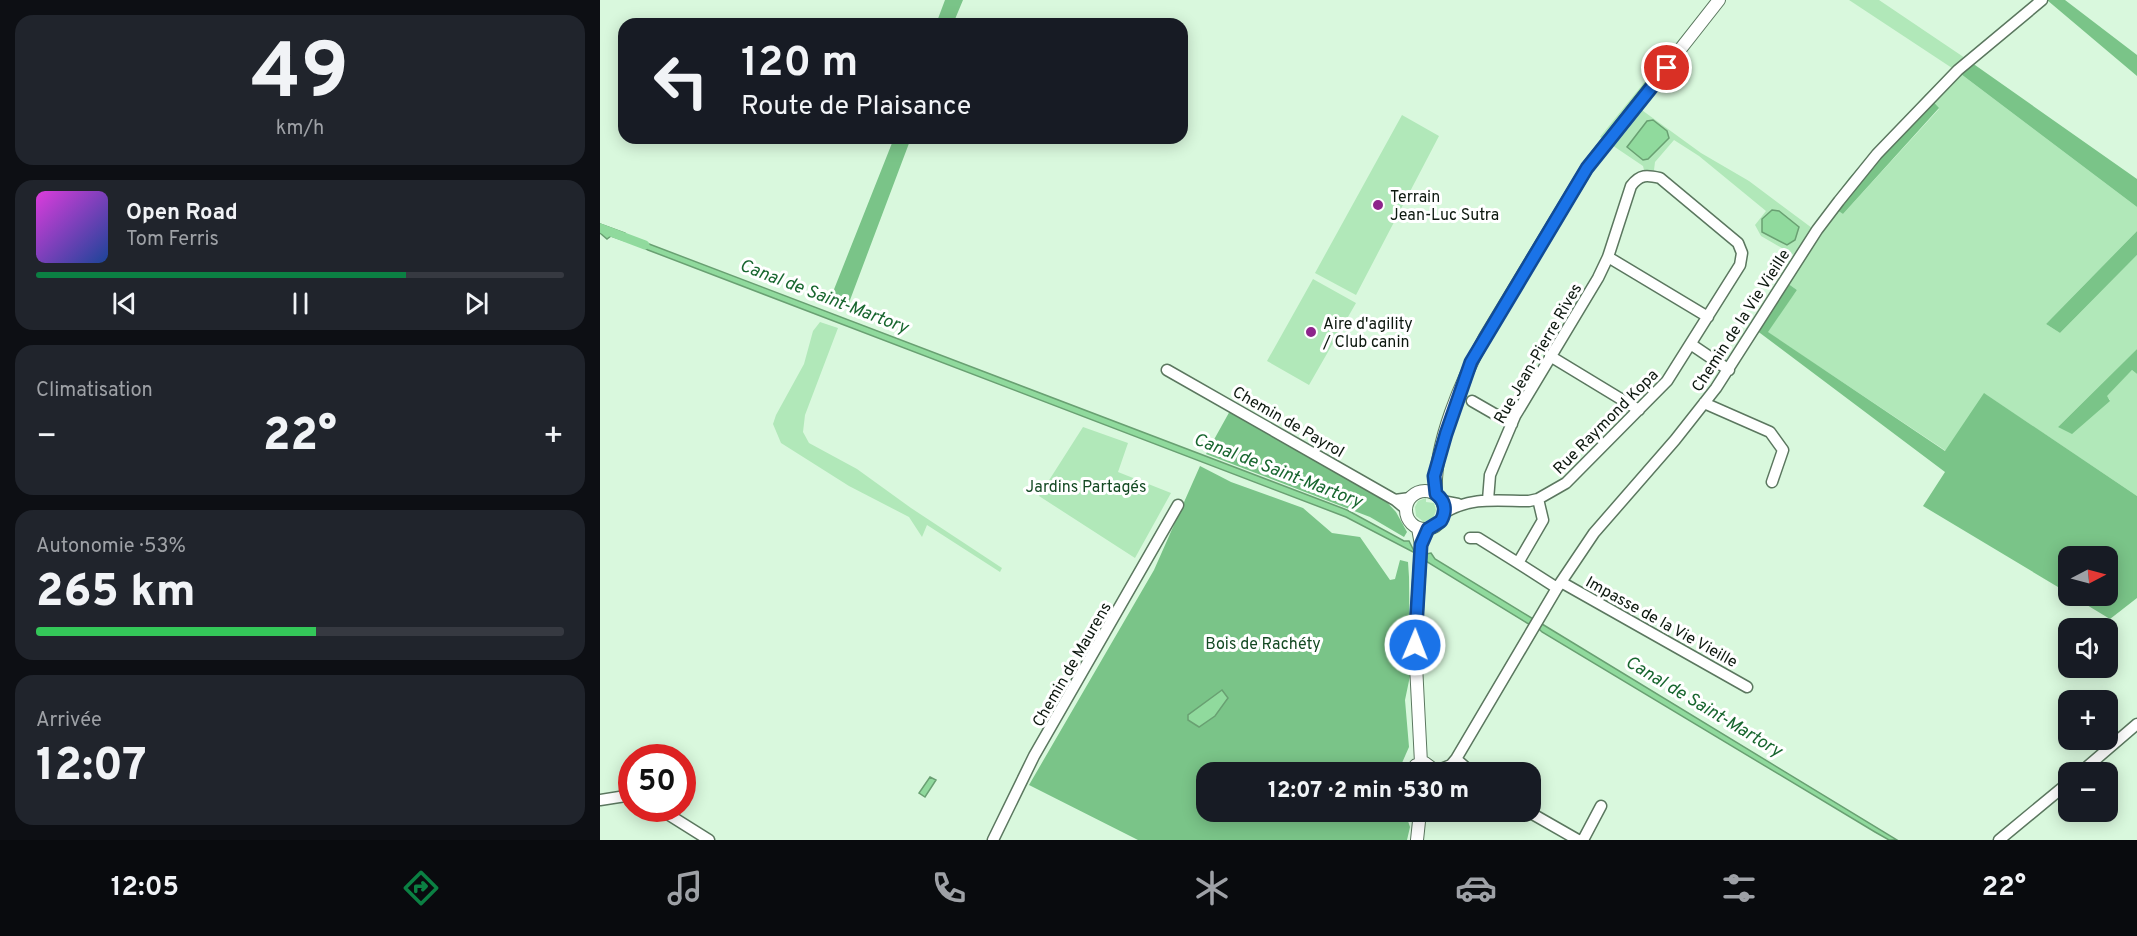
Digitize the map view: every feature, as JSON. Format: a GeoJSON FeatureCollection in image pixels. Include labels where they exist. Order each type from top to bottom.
{"type":"FeatureCollection","features":[{"type":"Feature","properties":{"kind":"main road"},"geometry":{"type":"LineString","coordinates":[[1436,500],[1408,504],[1409,521],[1423,528],[1436,526],[1436,500],[1434,476],[1457,399],[1471,362],[1543,238],[1600,149],[1719,0]]}},
{"type":"Feature","properties":{"kind":"main road"},"geometry":{"type":"LineString","coordinates":[[1421,762],[1415,645],[1423,528]]}},
{"type":"Feature","properties":{"kind":"main road"},"geometry":{"type":"LineString","coordinates":[[1417,840],[1419,822]]}},
{"type":"Feature","properties":{"kind":"street","name":"Chemin de la Vie Vieille"},"geometry":{"type":"LineString","coordinates":[[1454,762],[1559,585],[1594,533],[1729,370],[1817,230],[1877,154],[1958,70],[2042,0]]}},
{"type":"Feature","properties":{"kind":"street","name":"Rue Jean-Pierre Rives"},"geometry":{"type":"LineString","coordinates":[[1488,500],[1490,476],[1512,424],[1608,257],[1631,186],[1636,179],[1647,175],[1660,178],[1738,243],[1742,253],[1740,264],[1708,316]]}},
{"type":"Feature","properties":{"kind":"street"},"geometry":{"type":"LineString","coordinates":[[1608,257],[1708,316]]}},
{"type":"Feature","properties":{"kind":"street","name":"Rue Raymond Kopa"},"geometry":{"type":"LineString","coordinates":[[1538,500],[1566,483],[1667,381],[1692,345],[1708,316]]}},
{"type":"Feature","properties":{"kind":"street"},"geometry":{"type":"LineString","coordinates":[[1692,345],[1729,370]]}},
{"type":"Feature","properties":{"kind":"street"},"geometry":{"type":"LineString","coordinates":[[1550,356],[1639,410]]}},
{"type":"Feature","properties":{"kind":"street","name":"Chemin de Payrol"},"geometry":{"type":"LineString","coordinates":[[1167,370],[1395,500],[1408,504]]}},
{"type":"Feature","properties":{"kind":"street"},"geometry":{"type":"LineString","coordinates":[[1472,401],[1512,424]]}},
{"type":"Feature","properties":{"kind":"street"},"geometry":{"type":"LineString","coordinates":[[1704,403],[1770,432],[1783,450],[1772,482]]}},
{"type":"Feature","properties":{"kind":"street"},"geometry":{"type":"LineString","coordinates":[[1436,500],[1458,504],[1488,500],[1538,500],[1544,520],[1518,564]]}},
{"type":"Feature","properties":{"kind":"street","name":"Chemin de Maurens"},"geometry":{"type":"LineString","coordinates":[[993,840],[1034,756],[1178,505]]}},
{"type":"Feature","properties":{"kind":"street","name":"Impasse de la Vie Vieille"},"geometry":{"type":"LineString","coordinates":[[1470,538],[1478,538],[1518,564],[1747,687]]}},
{"type":"Feature","properties":{"kind":"street"},"geometry":{"type":"LineString","coordinates":[[2093,762],[2137,724]]}},
{"type":"Feature","properties":{"kind":"street"},"geometry":{"type":"LineString","coordinates":[[1456,759],[1459,762]]}},
{"type":"Feature","properties":{"kind":"street"},"geometry":{"type":"LineString","coordinates":[[1999,840],[2058,791]]}},
{"type":"Feature","properties":{"kind":"street"},"geometry":{"type":"LineString","coordinates":[[600,800],[618,797]]}},
{"type":"Feature","properties":{"kind":"street"},"geometry":{"type":"LineString","coordinates":[[1541,819],[1580,840],[1601,806]]}},
{"type":"Feature","properties":{"kind":"street"},"geometry":{"type":"LineString","coordinates":[[680,822],[709,840]]}},
{"type":"Feature","properties":{"kind":"green space"},"geometry":{"type":"Polygon","coordinates":[[[945,0],[963,0],[956,18],[938,18],[945,0]]]}},
{"type":"Feature","properties":{"kind":"green space"},"geometry":{"type":"Polygon","coordinates":[[[1711,0],[1726,0],[1639,108],[1701,153],[1749,181],[1812,228],[1829,205],[1843,214],[1939,109],[1926,94],[1952,68],[1849,0],[1879,0],[1965,58],[1953,68],[2137,207],[2137,231],[2046,324],[2060,333],[2137,255],[2137,349],[2058,427],[2110,400],[2106,396],[2132,370],[2137,374],[2137,496],[1985,394],[1946,451],[1767,332],[1797,290],[1780,278],[1794,255],[1761,236],[1755,225],[1766,211],[1699,156],[1674,140],[1655,162],[1654,170],[1644,170],[1643,166],[1600,137],[1711,0]]]}},
{"type":"Feature","properties":{"kind":"green space"},"geometry":{"type":"Polygon","coordinates":[[[2047,0],[2065,0],[2137,55],[2137,76],[2047,0]]]}},
{"type":"Feature","properties":{"kind":"green space"},"geometry":{"type":"Polygon","coordinates":[[[1965,58],[2137,179],[2137,207],[1953,68],[1965,58]]]}},
{"type":"Feature","properties":{"kind":"green space"},"geometry":{"type":"Polygon","coordinates":[[[1926,94],[1939,108],[1843,214],[1829,205],[1849,178],[1926,94]]]}},
{"type":"Feature","properties":{"kind":"green space","name":"Terrain Jean-Luc Sutra"},"geometry":{"type":"Polygon","coordinates":[[[1402,115],[1439,136],[1356,295],[1315,273],[1402,115]]]}},
{"type":"Feature","properties":{"kind":"green space"},"geometry":{"type":"Polygon","coordinates":[[[892,144],[909,144],[847,308],[829,302],[892,144]]]}},
{"type":"Feature","properties":{"kind":"green space"},"geometry":{"type":"Polygon","coordinates":[[[2137,231],[2137,255],[2060,333],[2046,324],[2137,231]]]}},
{"type":"Feature","properties":{"kind":"green space"},"geometry":{"type":"Polygon","coordinates":[[[1780,278],[1797,290],[1768,332],[1945,451],[1984,393],[2137,496],[2137,598],[2111,618],[2089,606],[2118,606],[2118,546],[2058,546],[2058,587],[1923,506],[1945,472],[1752,327],[1780,278]]]}},
{"type":"Feature","properties":{"kind":"green space","name":"Aire d'agility / Club canin"},"geometry":{"type":"Polygon","coordinates":[[[1313,279],[1356,303],[1309,385],[1267,361],[1313,279]]]}},
{"type":"Feature","properties":{"kind":"green space"},"geometry":{"type":"Polygon","coordinates":[[[820,322],[838,328],[805,415],[803,432],[809,443],[857,469],[1002,568],[1000,572],[927,525],[922,537],[909,517],[849,486],[781,443],[773,424],[804,364],[813,331],[820,322]]]}},
{"type":"Feature","properties":{"kind":"green space"},"geometry":{"type":"Polygon","coordinates":[[[2137,349],[2137,374],[2132,370],[2107,396],[2110,401],[2072,434],[2058,427],[2137,349]]]}},
{"type":"Feature","properties":{"kind":"green space"},"geometry":{"type":"Polygon","coordinates":[[[1231,409],[1383,498],[1396,512],[1407,532],[1404,537],[1370,517],[1206,454],[1231,409]]]}},
{"type":"Feature","properties":{"kind":"green space","name":"Jardins Partagés"},"geometry":{"type":"Polygon","coordinates":[[[1083,427],[1128,443],[1118,472],[1171,493],[1135,558],[1039,496],[1083,427]]]}},
{"type":"Feature","properties":{"kind":"green space","name":"Bois de Rachéty"},"geometry":{"type":"Polygon","coordinates":[[[1200,466],[1231,482],[1303,508],[1332,533],[1360,537],[1390,580],[1395,579],[1400,560],[1408,562],[1410,676],[1405,700],[1409,747],[1402,762],[1196,762],[1196,822],[1408,822],[1410,827],[1407,840],[1138,840],[1029,785],[1154,570],[1200,466]]]}},
{"type":"Feature","properties":{"kind":"green space"},"geometry":{"type":"Polygon","coordinates":[[[1426,498],[1426,502],[1434,503],[1436,510],[1433,519],[1424,522],[1416,516],[1415,507],[1418,501],[1426,498]]]}},
{"type":"Feature","properties":{"kind":"shaded area"},"geometry":{"type":"Polygon","coordinates":[[[1653,120],[1667,131],[1669,138],[1648,159],[1643,160],[1627,147],[1647,121],[1653,120]]]}},
{"type":"Feature","properties":{"kind":"shaded area"},"geometry":{"type":"Polygon","coordinates":[[[1772,210],[1779,211],[1799,227],[1795,240],[1787,245],[1762,232],[1762,219],[1772,210]]]}},
{"type":"Feature","properties":{"kind":"shaded area"},"geometry":{"type":"Polygon","coordinates":[[[600,224],[625,233],[628,238],[625,241],[611,236],[607,239],[600,233],[600,224]]]}},
{"type":"Feature","properties":{"kind":"shaded area"},"geometry":{"type":"Polygon","coordinates":[[[636,239],[1347,510],[1404,541],[1409,541],[1415,553],[1346,517],[648,250],[635,243],[636,239]]]}},
{"type":"Feature","properties":{"kind":"shaded area"},"geometry":{"type":"Polygon","coordinates":[[[1431,553],[1435,559],[1535,620],[1531,625],[1527,623],[1424,560],[1426,554],[1431,553]]]}},
{"type":"Feature","properties":{"kind":"shaded area"},"geometry":{"type":"Polygon","coordinates":[[[1542,624],[1897,840],[1889,840],[1875,832],[1542,632],[1538,628],[1542,624]]]}},
{"type":"Feature","properties":{"kind":"shaded area"},"geometry":{"type":"Polygon","coordinates":[[[1222,690],[1228,698],[1215,716],[1199,727],[1188,720],[1188,715],[1222,690]]]}},
{"type":"Feature","properties":{"kind":"shaded area"},"geometry":{"type":"Polygon","coordinates":[[[930,777],[936,780],[925,797],[919,793],[930,777]]]}},
{"type":"Feature","properties":{"kind":"waterway","name":"Canal de Saint-Martory"},"geometry":{"type":"LineString","coordinates":[[600,228],[645,245]]}},
{"type":"Feature","properties":{"kind":"place","name":"Terrain Jean-Luc Sutra"},"geometry":{"type":"Point","coordinates":[1378,205]}},
{"type":"Feature","properties":{"kind":"place","name":"Aire d'agility / Club canin"},"geometry":{"type":"Point","coordinates":[1311,332]}},
{"type":"Feature","properties":{"kind":"route"},"geometry":{"type":"LineString","coordinates":[[1415,645],[1421,545],[1428,529],[1441,521],[1445,509],[1444,503],[1436,494],[1434,476],[1457,399],[1471,362],[1543,238],[1587,168],[1667,68]]}}]}
